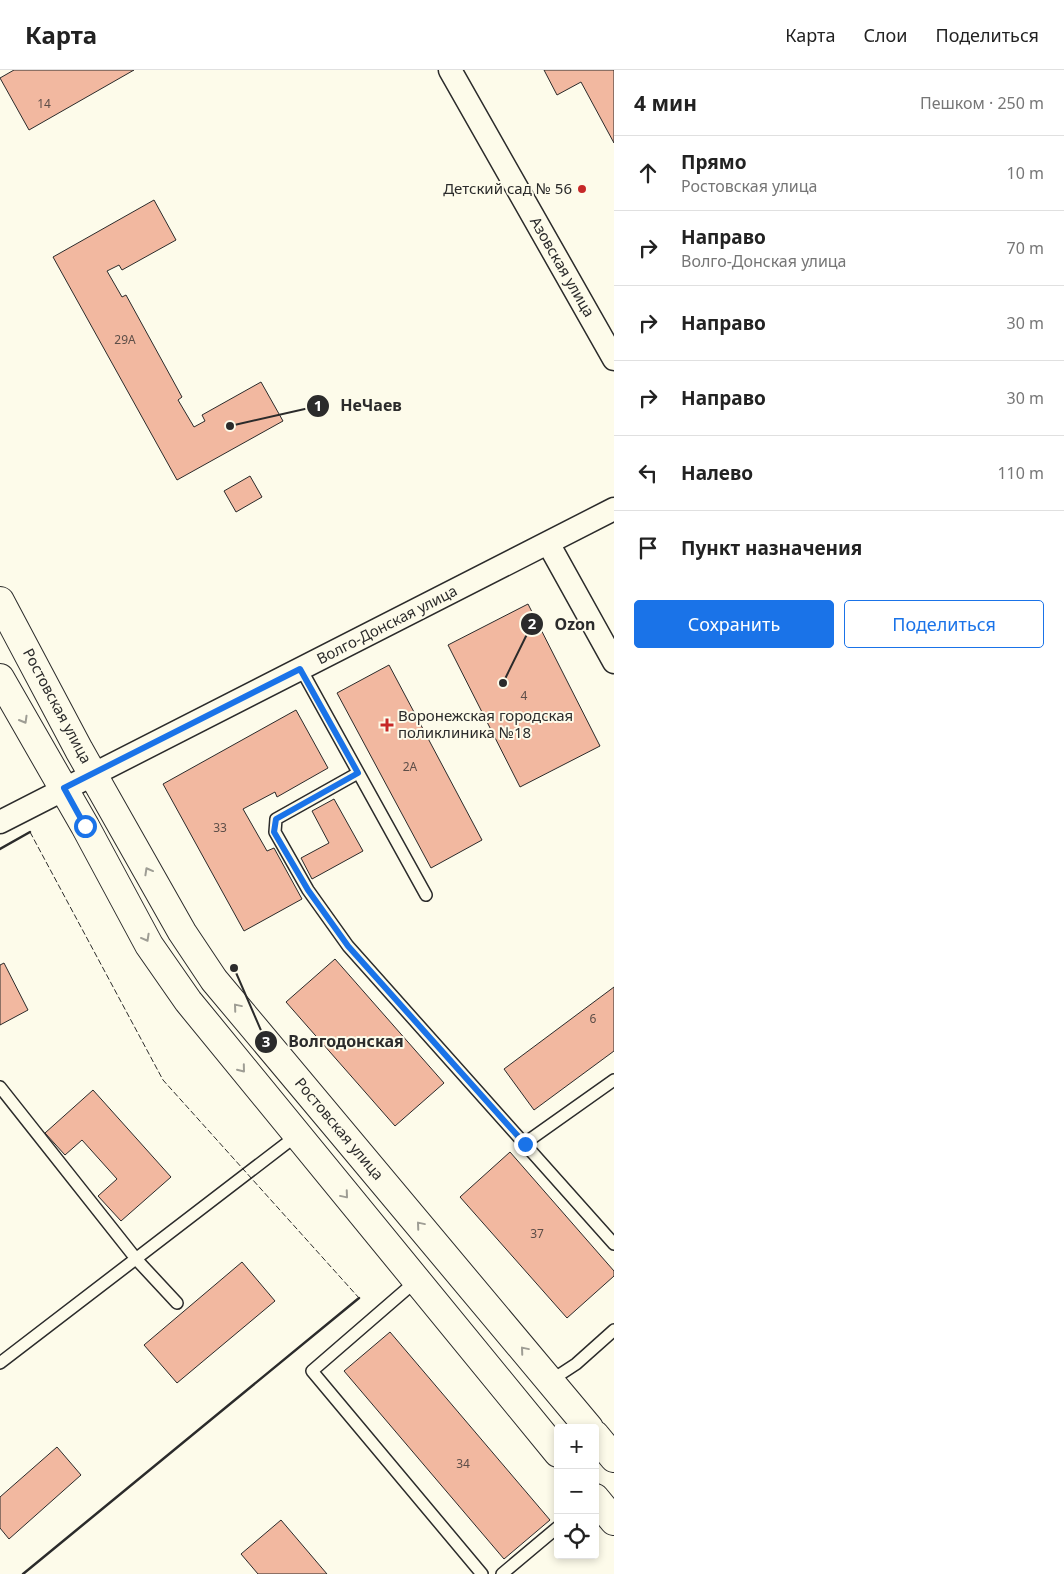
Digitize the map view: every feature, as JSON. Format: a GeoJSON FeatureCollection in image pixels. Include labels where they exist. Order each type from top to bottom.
{"type":"FeatureCollection","features":[{"type":"Feature","properties":{"kind":"street","name":"Азовская улица"},"geometry":{"type":"LineString","coordinates":[[450,70],[614,359]]}},
{"type":"Feature","properties":{"kind":"street","name":"Волго-Донская улица"},"geometry":{"type":"LineString","coordinates":[[0,822],[614,509]]}},
{"type":"Feature","properties":{"kind":"street"},"geometry":{"type":"LineString","coordinates":[[548,543],[614,662]]}},
{"type":"Feature","properties":{"kind":"street","name":"Ростовская улица"},"geometry":{"type":"LineString","coordinates":[[0,601],[93,774],[182,932],[214,980],[586,1424]]}},
{"type":"Feature","properties":{"kind":"street"},"geometry":{"type":"LineString","coordinates":[[0,678],[64,788],[149,944],[188,1001],[296,1136],[554,1448]]}},
{"type":"Feature","properties":{"kind":"street"},"geometry":{"type":"LineString","coordinates":[[599,1441],[614,1458]]}},
{"type":"Feature","properties":{"kind":"street"},"geometry":{"type":"LineString","coordinates":[[599,1503],[614,1521]]}},
{"type":"Feature","properties":{"kind":"lane"},"geometry":{"type":"LineString","coordinates":[[300,669],[426,895]]}},
{"type":"Feature","properties":{"kind":"lane"},"geometry":{"type":"LineString","coordinates":[[358,773],[276,819],[274,832],[308,890],[348,946],[614,1244]]}},
{"type":"Feature","properties":{"kind":"lane"},"geometry":{"type":"LineString","coordinates":[[525,1144],[614,1080]]}},
{"type":"Feature","properties":{"kind":"lane"},"geometry":{"type":"LineString","coordinates":[[0,1087],[136,1260],[176,1303]]}},
{"type":"Feature","properties":{"kind":"lane"},"geometry":{"type":"LineString","coordinates":[[0,1363],[296,1136]]}},
{"type":"Feature","properties":{"kind":"lane"},"geometry":{"type":"LineString","coordinates":[[416,1281],[312,1371],[482,1574]]}},
{"type":"Feature","properties":{"kind":"lane"},"geometry":{"type":"LineString","coordinates":[[550,1381],[576,1364],[614,1330]]}},
{"type":"Feature","properties":{"kind":"lane"},"geometry":{"type":"LineString","coordinates":[[502,1574],[554,1530]]}},
{"type":"Feature","properties":{"kind":"building"},"geometry":{"type":"Polygon","coordinates":[[[14,70],[134,70],[29,130],[0,78],[14,70]]]}},
{"type":"Feature","properties":{"kind":"building"},"geometry":{"type":"Polygon","coordinates":[[[544,70],[614,70],[614,143],[581,82],[557,95],[544,70]]]}},
{"type":"Feature","properties":{"kind":"building"},"geometry":{"type":"Polygon","coordinates":[[[154,200],[176,240],[122,270],[119,265],[107,271],[122,297],[126,295],[182,397],[178,400],[194,427],[205,421],[202,415],[261,382],[283,421],[177,480],[53,257],[154,200]]]}},
{"type":"Feature","properties":{"kind":"building"},"geometry":{"type":"Polygon","coordinates":[[[250,476],[262,497],[236,512],[224,491],[250,476]]]}},
{"type":"Feature","properties":{"kind":"building"},"geometry":{"type":"Polygon","coordinates":[[[528,604],[600,746],[520,787],[448,645],[528,604]]]}},
{"type":"Feature","properties":{"kind":"building"},"geometry":{"type":"Polygon","coordinates":[[[389,665],[482,840],[431,868],[337,693],[389,665]]]}},
{"type":"Feature","properties":{"kind":"building"},"geometry":{"type":"Polygon","coordinates":[[[296,710],[328,768],[277,797],[275,792],[243,809],[267,851],[274,848],[302,899],[244,931],[163,784],[296,710]]]}},
{"type":"Feature","properties":{"kind":"building"},"geometry":{"type":"Polygon","coordinates":[[[334,799],[363,851],[312,879],[301,858],[329,843],[312,811],[334,799]]]}},
{"type":"Feature","properties":{"kind":"building"},"geometry":{"type":"Polygon","coordinates":[[[335,959],[444,1083],[395,1126],[286,1002],[335,959]]]}},
{"type":"Feature","properties":{"kind":"building"},"geometry":{"type":"Polygon","coordinates":[[[4,963],[28,1010],[0,1025],[0,965],[4,963]]]}},
{"type":"Feature","properties":{"kind":"building"},"geometry":{"type":"Polygon","coordinates":[[[614,987],[614,1051],[534,1110],[504,1069],[614,987]]]}},
{"type":"Feature","properties":{"kind":"building"},"geometry":{"type":"Polygon","coordinates":[[[93,1090],[171,1177],[121,1221],[98,1196],[117,1179],[82,1140],[65,1155],[45,1133],[93,1090]]]}},
{"type":"Feature","properties":{"kind":"building"},"geometry":{"type":"Polygon","coordinates":[[[510,1152],[614,1271],[614,1276],[567,1318],[460,1197],[510,1152]]]}},
{"type":"Feature","properties":{"kind":"building"},"geometry":{"type":"Polygon","coordinates":[[[242,1262],[275,1301],[177,1383],[144,1345],[242,1262]]]}},
{"type":"Feature","properties":{"kind":"building"},"geometry":{"type":"Polygon","coordinates":[[[390,1332],[550,1520],[504,1559],[344,1371],[390,1332]]]}},
{"type":"Feature","properties":{"kind":"building"},"geometry":{"type":"Polygon","coordinates":[[[57,1447],[81,1475],[9,1539],[0,1528],[0,1497],[57,1447]]]}},
{"type":"Feature","properties":{"kind":"building"},"geometry":{"type":"Polygon","coordinates":[[[281,1520],[327,1574],[258,1574],[241,1554],[281,1520]]]}},
{"type":"Feature","properties":{"kind":"fence"},"geometry":{"type":"LineString","coordinates":[[30,832],[163,1080],[359,1298]]}},
{"type":"Feature","properties":{"kind":"wall"},"geometry":{"type":"LineString","coordinates":[[0,849],[30,832]]}},
{"type":"Feature","properties":{"kind":"wall"},"geometry":{"type":"LineString","coordinates":[[23,1574],[359,1298]]}},
{"type":"Feature","properties":{"kind":"place","name":"Детский сад № 56"},"geometry":{"type":"Point","coordinates":[582,189]}},
{"type":"Feature","properties":{"kind":"place","name":"НеЧаев"},"geometry":{"type":"Point","coordinates":[230,426]}},
{"type":"Feature","properties":{"kind":"place","name":"Ozon"},"geometry":{"type":"Point","coordinates":[503,683]}},
{"type":"Feature","properties":{"kind":"place","name":"Воронежская городская поликлиника №18"},"geometry":{"type":"Point","coordinates":[387,725]}},
{"type":"Feature","properties":{"kind":"place","name":"Волгодонская"},"geometry":{"type":"Point","coordinates":[234,968]}},
{"type":"Feature","properties":{"kind":"route"},"geometry":{"type":"LineString","coordinates":[[85,826],[64,788],[300,669],[358,773],[276,819],[274,832],[308,890],[348,946],[525,1144]]}}]}
